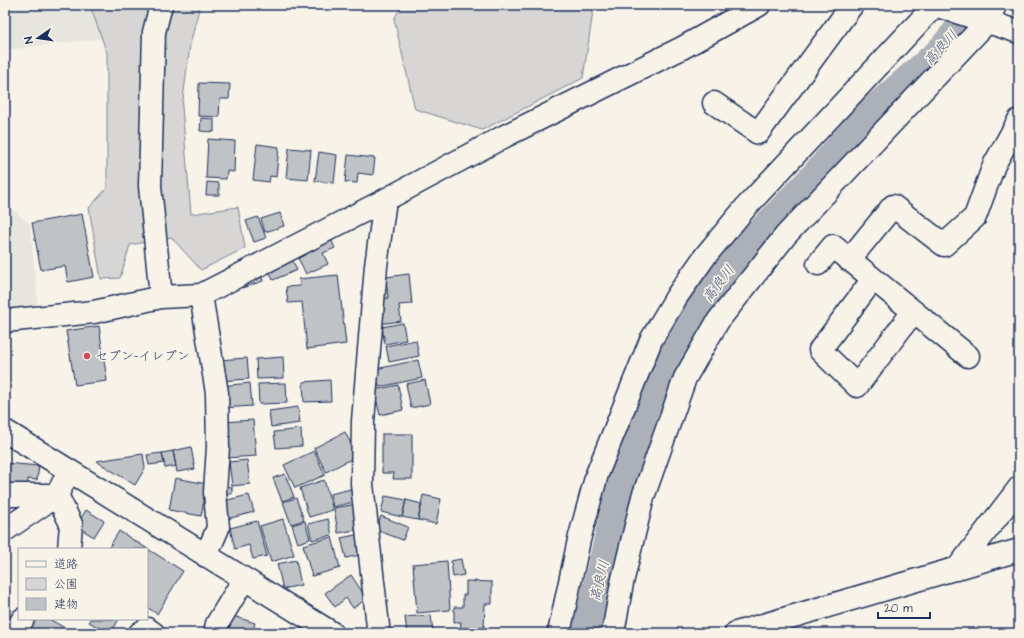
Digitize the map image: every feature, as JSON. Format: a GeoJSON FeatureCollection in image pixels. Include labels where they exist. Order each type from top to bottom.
{"type":"FeatureCollection","features":[{"type":"Feature","properties":{"kind":"street"},"geometry":{"type":"LineString","coordinates":[[161,5],[154,32],[150,186],[161,297]]}},
{"type":"Feature","properties":{"kind":"street"},"geometry":{"type":"LineString","coordinates":[[5,321],[94,312],[161,297],[201,295],[386,200],[505,136],[682,48],[759,5]]}},
{"type":"Feature","properties":{"kind":"street"},"geometry":{"type":"LineString","coordinates":[[714,103],[758,133],[852,5]]}},
{"type":"Feature","properties":{"kind":"street"},"geometry":{"type":"LineString","coordinates":[[559,633],[579,540],[597,474],[651,340],[677,296],[706,255],[746,207],[935,5],[992,13],[1019,32]]}},
{"type":"Feature","properties":{"kind":"street"},"geometry":{"type":"LineString","coordinates":[[613,633],[622,583],[642,497],[685,378],[718,321],[786,235],[992,13]]}},
{"type":"Feature","properties":{"kind":"street"},"geometry":{"type":"LineString","coordinates":[[849,260],[892,206],[944,245],[975,216],[994,164],[1019,120]]}},
{"type":"Feature","properties":{"kind":"street"},"geometry":{"type":"LineString","coordinates":[[377,633],[378,626],[362,484],[363,421],[376,266],[386,200]]}},
{"type":"Feature","properties":{"kind":"street"},"geometry":{"type":"LineString","coordinates":[[818,264],[833,246],[968,356]]}},
{"type":"Feature","properties":{"kind":"street"},"geometry":{"type":"LineString","coordinates":[[873,279],[820,350],[857,386],[913,312]]}},
{"type":"Feature","properties":{"kind":"street"},"geometry":{"type":"LineString","coordinates":[[201,295],[217,393],[218,447],[215,492],[218,528],[206,556]]}},
{"type":"Feature","properties":{"kind":"street"},"geometry":{"type":"LineString","coordinates":[[5,431],[332,633]]}},
{"type":"Feature","properties":{"kind":"street"},"geometry":{"type":"LineString","coordinates":[[5,530],[57,495],[69,471]]}},
{"type":"Feature","properties":{"kind":"street"},"geometry":{"type":"LineString","coordinates":[[956,569],[1019,488]]}},
{"type":"Feature","properties":{"kind":"street"},"geometry":{"type":"LineString","coordinates":[[5,495],[57,495]]}},
{"type":"Feature","properties":{"kind":"street"},"geometry":{"type":"LineString","coordinates":[[57,495],[71,524],[69,548]]}},
{"type":"Feature","properties":{"kind":"street"},"geometry":{"type":"LineString","coordinates":[[736,633],[1019,550]]}},
{"type":"Feature","properties":{"kind":"street"},"geometry":{"type":"LineString","coordinates":[[215,633],[217,624],[244,579]]}},
{"type":"Feature","properties":{"kind":"street"},"geometry":{"type":"LineString","coordinates":[[14,633],[22,620]]}},
{"type":"Feature","properties":{"kind":"street"},"geometry":{"type":"LineString","coordinates":[[140,633],[147,629],[153,633]]}},
{"type":"Feature","properties":{"kind":"shaded area"},"geometry":{"type":"Polygon","coordinates":[[[5,5],[162,5],[154,32],[5,50],[5,5]]]}},
{"type":"Feature","properties":{"kind":"shaded area"},"geometry":{"type":"Polygon","coordinates":[[[5,203],[30,224],[39,318],[5,321],[5,203]]]}},
{"type":"Feature","properties":{"kind":"green space"},"geometry":{"type":"Polygon","coordinates":[[[90,5],[200,5],[190,45],[182,107],[191,214],[238,207],[245,248],[201,270],[171,237],[130,245],[120,278],[101,279],[89,208],[107,188],[107,53],[90,5]]]}},
{"type":"Feature","properties":{"kind":"green space"},"geometry":{"type":"Polygon","coordinates":[[[402,5],[594,5],[583,78],[482,130],[415,109],[394,19],[402,5]]]}},
{"type":"Feature","properties":{"kind":"building"},"geometry":{"type":"Polygon","coordinates":[[[199,83],[230,84],[229,99],[220,99],[219,117],[198,116],[199,83]]]}},
{"type":"Feature","properties":{"kind":"building"},"geometry":{"type":"Polygon","coordinates":[[[201,118],[214,119],[214,132],[200,131],[201,118]]]}},
{"type":"Feature","properties":{"kind":"building"},"geometry":{"type":"Polygon","coordinates":[[[208,139],[235,141],[234,172],[227,171],[226,179],[206,178],[208,139]]]}},
{"type":"Feature","properties":{"kind":"building"},"geometry":{"type":"Polygon","coordinates":[[[257,144],[279,147],[276,177],[270,176],[269,182],[253,180],[257,144]]]}},
{"type":"Feature","properties":{"kind":"building"},"geometry":{"type":"Polygon","coordinates":[[[289,148],[311,150],[308,180],[286,178],[289,148]]]}},
{"type":"Feature","properties":{"kind":"building"},"geometry":{"type":"Polygon","coordinates":[[[319,152],[337,155],[334,183],[315,181],[319,152]]]}},
{"type":"Feature","properties":{"kind":"building"},"geometry":{"type":"Polygon","coordinates":[[[348,155],[375,158],[373,175],[358,173],[357,183],[345,182],[348,155]]]}},
{"type":"Feature","properties":{"kind":"building"},"geometry":{"type":"Polygon","coordinates":[[[207,182],[219,183],[219,195],[206,195],[207,182]]]}},
{"type":"Feature","properties":{"kind":"building"},"geometry":{"type":"Polygon","coordinates":[[[280,213],[284,226],[265,232],[261,219],[280,213]]]}},
{"type":"Feature","properties":{"kind":"building"},"geometry":{"type":"Polygon","coordinates":[[[82,214],[94,277],[68,282],[65,266],[41,270],[32,223],[82,214]]]}},
{"type":"Feature","properties":{"kind":"building"},"geometry":{"type":"Polygon","coordinates":[[[258,217],[266,238],[254,242],[246,221],[258,217]]]}},
{"type":"Feature","properties":{"kind":"building"},"geometry":{"type":"Polygon","coordinates":[[[329,235],[335,248],[323,253],[328,264],[306,274],[295,252],[329,235]]]}},
{"type":"Feature","properties":{"kind":"building"},"geometry":{"type":"Polygon","coordinates":[[[290,255],[297,270],[273,280],[267,265],[290,255]]]}},
{"type":"Feature","properties":{"kind":"building"},"geometry":{"type":"Polygon","coordinates":[[[260,271],[263,281],[242,288],[239,277],[260,271]]]}},
{"type":"Feature","properties":{"kind":"building"},"geometry":{"type":"Polygon","coordinates":[[[409,274],[412,304],[399,305],[401,321],[379,324],[376,300],[388,298],[386,277],[409,274]]]}},
{"type":"Feature","properties":{"kind":"building"},"geometry":{"type":"Polygon","coordinates":[[[338,275],[346,344],[307,349],[302,302],[288,303],[286,287],[300,286],[299,279],[338,275]]]}},
{"type":"Feature","properties":{"kind":"building"},"geometry":{"type":"Polygon","coordinates":[[[403,323],[406,340],[385,344],[382,327],[403,323]]]}},
{"type":"Feature","properties":{"kind":"building","name":"セブン-イレブン"},"geometry":{"type":"Polygon","coordinates":[[[99,326],[107,381],[75,385],[66,331],[99,326]]]}},
{"type":"Feature","properties":{"kind":"building"},"geometry":{"type":"Polygon","coordinates":[[[416,340],[419,356],[389,362],[386,346],[416,340]]]}},
{"type":"Feature","properties":{"kind":"building"},"geometry":{"type":"Polygon","coordinates":[[[283,357],[284,378],[257,379],[256,359],[283,357]]]}},
{"type":"Feature","properties":{"kind":"building"},"geometry":{"type":"Polygon","coordinates":[[[247,358],[249,379],[219,381],[218,360],[247,358]]]}},
{"type":"Feature","properties":{"kind":"building"},"geometry":{"type":"Polygon","coordinates":[[[418,360],[422,378],[379,387],[376,369],[418,360]]]}},
{"type":"Feature","properties":{"kind":"building"},"geometry":{"type":"Polygon","coordinates":[[[330,380],[331,401],[304,402],[303,382],[330,380]]]}},
{"type":"Feature","properties":{"kind":"building"},"geometry":{"type":"Polygon","coordinates":[[[425,380],[430,404],[411,408],[406,384],[425,380]]]}},
{"type":"Feature","properties":{"kind":"building"},"geometry":{"type":"Polygon","coordinates":[[[250,383],[252,406],[223,408],[221,386],[250,383]]]}},
{"type":"Feature","properties":{"kind":"building"},"geometry":{"type":"Polygon","coordinates":[[[286,383],[287,403],[259,404],[258,384],[286,383]]]}},
{"type":"Feature","properties":{"kind":"building"},"geometry":{"type":"Polygon","coordinates":[[[398,385],[403,410],[380,415],[374,390],[398,385]]]}},
{"type":"Feature","properties":{"kind":"building"},"geometry":{"type":"Polygon","coordinates":[[[298,407],[300,423],[271,427],[269,411],[298,407]]]}},
{"type":"Feature","properties":{"kind":"building"},"geometry":{"type":"Polygon","coordinates":[[[253,420],[256,456],[226,458],[223,422],[253,420]]]}},
{"type":"Feature","properties":{"kind":"building"},"geometry":{"type":"Polygon","coordinates":[[[301,429],[302,446],[276,448],[274,432],[301,429]]]}},
{"type":"Feature","properties":{"kind":"building"},"geometry":{"type":"Polygon","coordinates":[[[345,432],[357,456],[326,472],[314,448],[345,432]]]}},
{"type":"Feature","properties":{"kind":"building"},"geometry":{"type":"Polygon","coordinates":[[[382,434],[412,434],[412,479],[393,479],[394,473],[382,473],[382,434]]]}},
{"type":"Feature","properties":{"kind":"building"},"geometry":{"type":"Polygon","coordinates":[[[191,447],[195,469],[177,472],[173,451],[191,447]]]}},
{"type":"Feature","properties":{"kind":"building"},"geometry":{"type":"Polygon","coordinates":[[[173,451],[176,466],[165,468],[162,453],[173,451]]]}},
{"type":"Feature","properties":{"kind":"building"},"geometry":{"type":"Polygon","coordinates":[[[314,451],[325,475],[295,488],[284,465],[314,451]]]}},
{"type":"Feature","properties":{"kind":"building"},"geometry":{"type":"Polygon","coordinates":[[[162,453],[164,463],[149,465],[147,455],[162,453]]]}},
{"type":"Feature","properties":{"kind":"building"},"geometry":{"type":"Polygon","coordinates":[[[143,454],[145,468],[135,485],[96,461],[143,454]]]}},
{"type":"Feature","properties":{"kind":"building"},"geometry":{"type":"Polygon","coordinates":[[[247,460],[250,484],[232,486],[229,462],[247,460]]]}},
{"type":"Feature","properties":{"kind":"building"},"geometry":{"type":"Polygon","coordinates":[[[5,463],[39,466],[37,480],[28,479],[27,493],[5,491],[5,463]]]}},
{"type":"Feature","properties":{"kind":"building"},"geometry":{"type":"Polygon","coordinates":[[[285,474],[294,497],[282,501],[273,478],[285,474]]]}},
{"type":"Feature","properties":{"kind":"building"},"geometry":{"type":"Polygon","coordinates":[[[175,478],[207,484],[201,516],[169,510],[175,478]]]}},
{"type":"Feature","properties":{"kind":"building"},"geometry":{"type":"Polygon","coordinates":[[[324,480],[333,510],[309,517],[300,488],[324,480]]]}},
{"type":"Feature","properties":{"kind":"building"},"geometry":{"type":"Polygon","coordinates":[[[217,486],[232,487],[232,494],[227,494],[227,497],[217,497],[217,486]]]}},
{"type":"Feature","properties":{"kind":"building"},"geometry":{"type":"Polygon","coordinates":[[[355,488],[358,501],[333,507],[330,494],[355,488]]]}},
{"type":"Feature","properties":{"kind":"building"},"geometry":{"type":"Polygon","coordinates":[[[249,495],[254,512],[223,520],[219,502],[249,495]]]}},
{"type":"Feature","properties":{"kind":"building"},"geometry":{"type":"Polygon","coordinates":[[[423,495],[441,499],[436,524],[418,520],[423,495]]]}},
{"type":"Feature","properties":{"kind":"building"},"geometry":{"type":"Polygon","coordinates":[[[385,496],[406,500],[402,517],[381,512],[385,496]]]}},
{"type":"Feature","properties":{"kind":"building"},"geometry":{"type":"Polygon","coordinates":[[[296,498],[304,520],[291,524],[283,502],[296,498]]]}},
{"type":"Feature","properties":{"kind":"building"},"geometry":{"type":"Polygon","coordinates":[[[406,500],[422,504],[418,520],[402,517],[406,500]]]}},
{"type":"Feature","properties":{"kind":"building"},"geometry":{"type":"Polygon","coordinates":[[[357,504],[361,529],[338,533],[334,508],[357,504]]]}},
{"type":"Feature","properties":{"kind":"building"},"geometry":{"type":"Polygon","coordinates":[[[86,510],[104,521],[94,537],[76,526],[86,510]]]}},
{"type":"Feature","properties":{"kind":"building"},"geometry":{"type":"Polygon","coordinates":[[[381,516],[408,527],[403,540],[376,530],[381,516]]]}},
{"type":"Feature","properties":{"kind":"building"},"geometry":{"type":"Polygon","coordinates":[[[283,519],[294,555],[271,562],[260,526],[283,519]]]}},
{"type":"Feature","properties":{"kind":"building"},"geometry":{"type":"Polygon","coordinates":[[[328,519],[332,535],[312,540],[308,524],[328,519]]]}},
{"type":"Feature","properties":{"kind":"building"},"geometry":{"type":"Polygon","coordinates":[[[257,521],[267,556],[253,559],[249,545],[235,549],[230,528],[257,521]]]}},
{"type":"Feature","properties":{"kind":"building"},"geometry":{"type":"Polygon","coordinates":[[[305,521],[310,539],[298,543],[292,525],[305,521]]]}},
{"type":"Feature","properties":{"kind":"building"},"geometry":{"type":"Polygon","coordinates":[[[119,531],[146,548],[109,548],[119,531]]]}},
{"type":"Feature","properties":{"kind":"building"},"geometry":{"type":"Polygon","coordinates":[[[360,534],[364,554],[346,558],[341,538],[360,534]]]}},
{"type":"Feature","properties":{"kind":"building"},"geometry":{"type":"Polygon","coordinates":[[[332,537],[340,568],[312,576],[303,545],[332,537]]]}},
{"type":"Feature","properties":{"kind":"building"},"geometry":{"type":"Polygon","coordinates":[[[148,549],[183,571],[157,614],[148,608],[148,549]]]}},
{"type":"Feature","properties":{"kind":"building"},"geometry":{"type":"Polygon","coordinates":[[[461,559],[464,575],[453,577],[451,561],[461,559]]]}},
{"type":"Feature","properties":{"kind":"building"},"geometry":{"type":"Polygon","coordinates":[[[296,560],[301,585],[283,589],[277,564],[296,560]]]}},
{"type":"Feature","properties":{"kind":"building"},"geometry":{"type":"Polygon","coordinates":[[[447,561],[450,610],[417,613],[413,564],[447,561]]]}},
{"type":"Feature","properties":{"kind":"building"},"geometry":{"type":"Polygon","coordinates":[[[351,575],[367,599],[353,608],[346,598],[335,607],[325,593],[351,575]]]}},
{"type":"Feature","properties":{"kind":"building"},"geometry":{"type":"Polygon","coordinates":[[[466,581],[492,582],[492,604],[485,604],[484,628],[460,628],[461,622],[454,622],[454,607],[463,607],[463,595],[466,595],[466,581]]]}},
{"type":"Feature","properties":{"kind":"building"},"geometry":{"type":"Polygon","coordinates":[[[431,615],[433,633],[407,633],[405,617],[431,615]]]}},
{"type":"Feature","properties":{"kind":"building"},"geometry":{"type":"Polygon","coordinates":[[[233,616],[255,623],[252,633],[228,633],[233,616]]]}},
{"type":"Feature","properties":{"kind":"building"},"geometry":{"type":"Polygon","coordinates":[[[35,620],[51,620],[65,628],[62,633],[28,633],[35,620]]]}},
{"type":"Feature","properties":{"kind":"building"},"geometry":{"type":"Polygon","coordinates":[[[90,620],[118,620],[111,633],[107,633],[89,622],[90,620]]]}},
{"type":"Feature","properties":{"kind":"waterway","name":"高良川"},"geometry":{"type":"LineString","coordinates":[[587,633],[621,491],[648,405],[668,358],[704,303],[745,250],[815,177],[870,114],[940,53],[957,33],[972,5]]}},
{"type":"Feature","properties":{"kind":"place","name":"セブン-イレブン"},"geometry":{"type":"Point","coordinates":[87,356]}}]}
